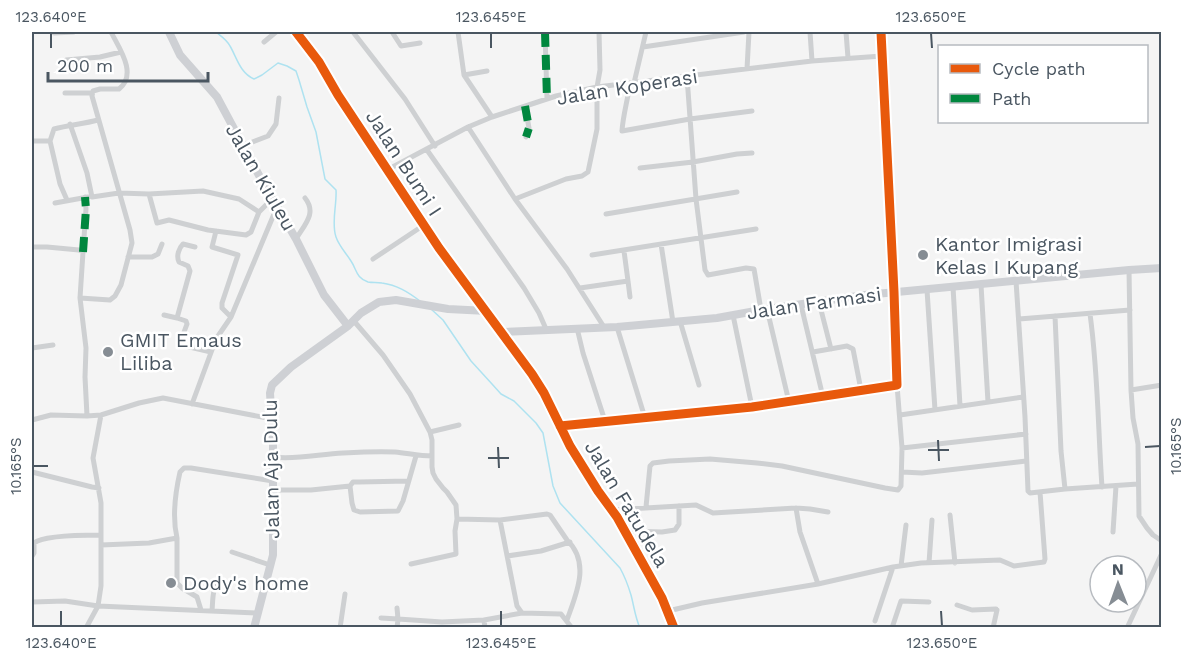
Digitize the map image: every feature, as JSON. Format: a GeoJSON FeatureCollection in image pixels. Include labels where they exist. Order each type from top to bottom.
{"type":"FeatureCollection","features":[{"type":"Feature","properties":{"kind":"street"},"geometry":{"type":"LineString","coordinates":[[54,33],[74,32]]}},
{"type":"Feature","properties":{"kind":"street"},"geometry":{"type":"LineString","coordinates":[[65,93],[92,93],[97,89],[122,88],[127,67],[111,32]]}},
{"type":"Feature","properties":{"kind":"street","name":"Jalan Kiuleu"},"geometry":{"type":"LineString","coordinates":[[169,32],[180,55],[217,97],[242,146],[296,238],[324,295],[351,323]]}},
{"type":"Feature","properties":{"kind":"street"},"geometry":{"type":"LineString","coordinates":[[264,42],[276,32]]}},
{"type":"Feature","properties":{"kind":"street","name":"Jalan Bumi I"},"geometry":{"type":"LineString","coordinates":[[296,32],[319,62],[338,95],[439,248],[487,311]]}},
{"type":"Feature","properties":{"kind":"street"},"geometry":{"type":"LineString","coordinates":[[353,32],[405,99],[435,146]]}},
{"type":"Feature","properties":{"kind":"street"},"geometry":{"type":"LineString","coordinates":[[392,32],[401,46],[420,43]]}},
{"type":"Feature","properties":{"kind":"street"},"geometry":{"type":"LineString","coordinates":[[458,32],[464,75],[492,117]]}},
{"type":"Feature","properties":{"kind":"street"},"geometry":{"type":"LineString","coordinates":[[545,32],[547,99]]}},
{"type":"Feature","properties":{"kind":"street"},"geometry":{"type":"LineString","coordinates":[[515,199],[566,179],[582,176],[588,171],[597,129],[599,32]]}},
{"type":"Feature","properties":{"kind":"street"},"geometry":{"type":"LineString","coordinates":[[646,32],[623,116],[622,131],[752,111]]}},
{"type":"Feature","properties":{"kind":"street"},"geometry":{"type":"LineString","coordinates":[[643,47],[744,32]]}},
{"type":"Feature","properties":{"kind":"street"},"geometry":{"type":"LineString","coordinates":[[747,69],[749,32]]}},
{"type":"Feature","properties":{"kind":"street"},"geometry":{"type":"LineString","coordinates":[[810,32],[812,61]]}},
{"type":"Feature","properties":{"kind":"street"},"geometry":{"type":"LineString","coordinates":[[846,32],[848,58]]}},
{"type":"Feature","properties":{"kind":"street"},"geometry":{"type":"LineString","coordinates":[[646,507],[650,466],[658,462],[721,459],[783,466],[900,489],[902,448],[897,385],[881,32]]}},
{"type":"Feature","properties":{"kind":"street"},"geometry":{"type":"LineString","coordinates":[[66,60],[100,57],[121,52]]}},
{"type":"Feature","properties":{"kind":"street","name":"Jalan Koperasi"},"geometry":{"type":"LineString","coordinates":[[387,170],[468,127],[492,117],[547,99],[597,87],[812,61],[882,56]]}},
{"type":"Feature","properties":{"kind":"street"},"geometry":{"type":"LineString","coordinates":[[464,75],[487,70]]}},
{"type":"Feature","properties":{"kind":"street"},"geometry":{"type":"LineString","coordinates":[[687,77],[696,198],[705,270],[708,275],[754,269],[789,402]]}},
{"type":"Feature","properties":{"kind":"street"},"geometry":{"type":"LineString","coordinates":[[80,298],[113,299],[121,285],[132,243],[92,93]]}},
{"type":"Feature","properties":{"kind":"street"},"geometry":{"type":"LineString","coordinates":[[242,146],[268,136],[276,124],[279,98]]}},
{"type":"Feature","properties":{"kind":"street"},"geometry":{"type":"LineString","coordinates":[[525,106],[529,128],[526,137]]}},
{"type":"Feature","properties":{"kind":"street"},"geometry":{"type":"LineString","coordinates":[[67,200],[60,184],[50,141],[54,129],[98,120]]}},
{"type":"Feature","properties":{"kind":"street"},"geometry":{"type":"LineString","coordinates":[[70,124],[87,173],[92,197]]}},
{"type":"Feature","properties":{"kind":"street"},"geometry":{"type":"LineString","coordinates":[[468,127],[515,199],[580,288],[604,327]]}},
{"type":"Feature","properties":{"kind":"street"},"geometry":{"type":"LineString","coordinates":[[32,141],[50,141]]}},
{"type":"Feature","properties":{"kind":"street"},"geometry":{"type":"LineString","coordinates":[[427,150],[524,288],[546,329]]}},
{"type":"Feature","properties":{"kind":"street"},"geometry":{"type":"LineString","coordinates":[[640,168],[752,153]]}},
{"type":"Feature","properties":{"kind":"street"},"geometry":{"type":"LineString","coordinates":[[55,203],[119,193],[197,191],[239,199],[259,212]]}},
{"type":"Feature","properties":{"kind":"street"},"geometry":{"type":"LineString","coordinates":[[606,214],[737,192]]}},
{"type":"Feature","properties":{"kind":"street"},"geometry":{"type":"LineString","coordinates":[[149,194],[157,226],[169,220],[242,235],[248,235],[251,232],[259,212],[273,198]]}},
{"type":"Feature","properties":{"kind":"street"},"geometry":{"type":"LineString","coordinates":[[85,197],[80,298],[86,348],[87,416]]}},
{"type":"Feature","properties":{"kind":"street"},"geometry":{"type":"LineString","coordinates":[[296,238],[310,215],[311,209],[305,198]]}},
{"type":"Feature","properties":{"kind":"street"},"geometry":{"type":"LineString","coordinates":[[192,404],[216,339],[231,317],[278,208]]}},
{"type":"Feature","properties":{"kind":"street"},"geometry":{"type":"LineString","coordinates":[[373,260],[424,225]]}},
{"type":"Feature","properties":{"kind":"street"},"geometry":{"type":"LineString","coordinates":[[591,255],[756,229]]}},
{"type":"Feature","properties":{"kind":"street"},"geometry":{"type":"LineString","coordinates":[[216,231],[212,248],[238,255],[222,303],[222,308],[231,317]]}},
{"type":"Feature","properties":{"kind":"street"},"geometry":{"type":"LineString","coordinates":[[128,257],[152,257],[158,254],[162,244]]}},
{"type":"Feature","properties":{"kind":"street"},"geometry":{"type":"LineString","coordinates":[[177,318],[190,271],[188,266],[178,262],[177,258],[183,244],[195,246]]}},
{"type":"Feature","properties":{"kind":"street"},"geometry":{"type":"LineString","coordinates":[[661,244],[676,321],[699,385]]}},
{"type":"Feature","properties":{"kind":"street"},"geometry":{"type":"LineString","coordinates":[[32,247],[79,249],[83,252]]}},
{"type":"Feature","properties":{"kind":"street"},"geometry":{"type":"LineString","coordinates":[[624,251],[630,297]]}},
{"type":"Feature","properties":{"kind":"street","name":"Jalan Farmasi"},"geometry":{"type":"LineString","coordinates":[[502,332],[617,327],[733,315],[894,292],[1161,268]]}},
{"type":"Feature","properties":{"kind":"street"},"geometry":{"type":"LineString","coordinates":[[1129,270],[1131,390],[1138,444],[1139,516],[1153,535],[1161,541]]}},
{"type":"Feature","properties":{"kind":"street"},"geometry":{"type":"LineString","coordinates":[[580,288],[628,281]]}},
{"type":"Feature","properties":{"kind":"street"},"geometry":{"type":"LineString","coordinates":[[1016,281],[1028,492],[1138,484]]}},
{"type":"Feature","properties":{"kind":"street"},"geometry":{"type":"LineString","coordinates":[[981,285],[988,402]]}},
{"type":"Feature","properties":{"kind":"street"},"geometry":{"type":"LineString","coordinates":[[953,287],[960,405]]}},
{"type":"Feature","properties":{"kind":"street"},"geometry":{"type":"LineString","coordinates":[[927,290],[935,410]]}},
{"type":"Feature","properties":{"kind":"street","name":"Jalan Aja Dulu"},"geometry":{"type":"LineString","coordinates":[[254,627],[273,555],[274,490],[270,393],[272,385],[291,367],[368,308],[385,301],[402,301],[448,309],[487,311]]}},
{"type":"Feature","properties":{"kind":"street"},"geometry":{"type":"LineString","coordinates":[[819,302],[831,349]]}},
{"type":"Feature","properties":{"kind":"street"},"geometry":{"type":"LineString","coordinates":[[801,304],[823,397]]}},
{"type":"Feature","properties":{"kind":"street"},"geometry":{"type":"LineString","coordinates":[[1019,319],[1130,310]]}},
{"type":"Feature","properties":{"kind":"street","name":"Jalan Fatudela"},"geometry":{"type":"LineString","coordinates":[[487,311],[544,393],[582,465],[625,531],[668,610],[674,627]]}},
{"type":"Feature","properties":{"kind":"street"},"geometry":{"type":"LineString","coordinates":[[1090,314],[1098,383],[1097,406],[1102,487]]}},
{"type":"Feature","properties":{"kind":"street"},"geometry":{"type":"LineString","coordinates":[[165,315],[186,321],[180,344],[211,352]]}},
{"type":"Feature","properties":{"kind":"street"},"geometry":{"type":"LineString","coordinates":[[733,315],[752,407]]}},
{"type":"Feature","properties":{"kind":"street"},"geometry":{"type":"LineString","coordinates":[[1055,316],[1061,451],[1065,489]]}},
{"type":"Feature","properties":{"kind":"street"},"geometry":{"type":"LineString","coordinates":[[351,323],[383,355],[410,394],[430,432],[433,473],[456,505],[456,555],[411,564]]}},
{"type":"Feature","properties":{"kind":"street"},"geometry":{"type":"LineString","coordinates":[[617,327],[645,417]]}},
{"type":"Feature","properties":{"kind":"street"},"geometry":{"type":"LineString","coordinates":[[578,328],[606,421]]}},
{"type":"Feature","properties":{"kind":"street"},"geometry":{"type":"LineString","coordinates":[[32,348],[53,345]]}},
{"type":"Feature","properties":{"kind":"street"},"geometry":{"type":"LineString","coordinates":[[813,352],[846,346],[853,349],[861,390]]}},
{"type":"Feature","properties":{"kind":"street"},"geometry":{"type":"LineString","coordinates":[[560,426],[752,407],[897,385]]}},
{"type":"Feature","properties":{"kind":"street"},"geometry":{"type":"LineString","coordinates":[[1131,390],[1161,385]]}},
{"type":"Feature","properties":{"kind":"street"},"geometry":{"type":"LineString","coordinates":[[900,415],[1023,397]]}},
{"type":"Feature","properties":{"kind":"street"},"geometry":{"type":"LineString","coordinates":[[32,420],[51,415],[101,415],[162,398],[272,419]]}},
{"type":"Feature","properties":{"kind":"street"},"geometry":{"type":"LineString","coordinates":[[86,627],[98,606],[101,586],[101,503],[93,458],[101,415]]}},
{"type":"Feature","properties":{"kind":"street"},"geometry":{"type":"LineString","coordinates":[[430,432],[459,425]]}},
{"type":"Feature","properties":{"kind":"street"},"geometry":{"type":"LineString","coordinates":[[902,448],[1026,434]]}},
{"type":"Feature","properties":{"kind":"street"},"geometry":{"type":"LineString","coordinates":[[273,457],[376,452],[432,456]]}},
{"type":"Feature","properties":{"kind":"street"},"geometry":{"type":"LineString","coordinates":[[350,486],[354,510],[360,512],[398,511],[416,456]]}},
{"type":"Feature","properties":{"kind":"street"},"geometry":{"type":"LineString","coordinates":[[902,472],[922,473],[1026,461]]}},
{"type":"Feature","properties":{"kind":"street"},"geometry":{"type":"LineString","coordinates":[[201,610],[198,597],[177,583],[177,538],[174,524],[180,472],[184,468],[273,481]]}},
{"type":"Feature","properties":{"kind":"street"},"geometry":{"type":"LineString","coordinates":[[32,472],[99,488]]}},
{"type":"Feature","properties":{"kind":"street"},"geometry":{"type":"LineString","coordinates":[[274,490],[311,490],[350,486],[354,482],[408,481]]}},
{"type":"Feature","properties":{"kind":"street"},"geometry":{"type":"LineString","coordinates":[[1113,532],[1116,486]]}},
{"type":"Feature","properties":{"kind":"street"},"geometry":{"type":"LineString","coordinates":[[668,610],[818,584],[893,567],[1000,560],[1014,566],[1044,562],[1040,492]]}},
{"type":"Feature","properties":{"kind":"street"},"geometry":{"type":"LineString","coordinates":[[612,510],[696,505],[713,513],[796,508],[828,512]]}},
{"type":"Feature","properties":{"kind":"street"},"geometry":{"type":"LineString","coordinates":[[625,531],[675,530],[679,524],[679,506]]}},
{"type":"Feature","properties":{"kind":"street"},"geometry":{"type":"LineString","coordinates":[[796,508],[800,532],[818,584]]}},
{"type":"Feature","properties":{"kind":"street"},"geometry":{"type":"LineString","coordinates":[[457,519],[500,520],[549,514],[570,542],[578,558],[581,572],[567,620]]}},
{"type":"Feature","properties":{"kind":"street"},"geometry":{"type":"LineString","coordinates":[[950,515],[955,562]]}},
{"type":"Feature","properties":{"kind":"street"},"geometry":{"type":"LineString","coordinates":[[500,520],[514,599],[522,613]]}},
{"type":"Feature","properties":{"kind":"street"},"geometry":{"type":"LineString","coordinates":[[929,563],[932,520]]}},
{"type":"Feature","properties":{"kind":"street"},"geometry":{"type":"LineString","coordinates":[[901,566],[906,525]]}},
{"type":"Feature","properties":{"kind":"street"},"geometry":{"type":"LineString","coordinates":[[32,556],[34,543],[37,540],[100,535]]}},
{"type":"Feature","properties":{"kind":"street"},"geometry":{"type":"LineString","coordinates":[[101,545],[149,543],[177,538]]}},
{"type":"Feature","properties":{"kind":"street"},"geometry":{"type":"LineString","coordinates":[[507,556],[570,542]]}},
{"type":"Feature","properties":{"kind":"street"},"geometry":{"type":"LineString","coordinates":[[232,552],[270,565]]}},
{"type":"Feature","properties":{"kind":"street"},"geometry":{"type":"LineString","coordinates":[[1127,627],[1161,553]]}},
{"type":"Feature","properties":{"kind":"street"},"geometry":{"type":"LineString","coordinates":[[875,621],[893,567]]}},
{"type":"Feature","properties":{"kind":"street"},"geometry":{"type":"LineString","coordinates":[[212,611],[213,593],[219,580]]}},
{"type":"Feature","properties":{"kind":"street"},"geometry":{"type":"LineString","coordinates":[[340,627],[345,594]]}},
{"type":"Feature","properties":{"kind":"street"},"geometry":{"type":"LineString","coordinates":[[32,602],[75,601],[98,606],[257,613]]}},
{"type":"Feature","properties":{"kind":"street"},"geometry":{"type":"LineString","coordinates":[[892,627],[901,601],[929,602]]}},
{"type":"Feature","properties":{"kind":"street"},"geometry":{"type":"LineString","coordinates":[[957,605],[972,610],[997,610],[993,627]]}},
{"type":"Feature","properties":{"kind":"street"},"geometry":{"type":"LineString","coordinates":[[397,608],[397,627]]}},
{"type":"Feature","properties":{"kind":"street"},"geometry":{"type":"LineString","coordinates":[[381,618],[442,622],[470,621],[483,624],[522,613],[557,613],[561,614],[572,627]]}},
{"type":"Feature","properties":{"kind":"waterway"},"geometry":{"type":"LineString","coordinates":[[216,32],[229,44],[242,69],[254,79],[278,63],[296,71],[316,132],[325,179],[336,190],[334,226],[339,243],[361,278],[368,282],[397,287],[420,301]]}},
{"type":"Feature","properties":{"kind":"waterway"},"geometry":{"type":"LineString","coordinates":[[431,309],[443,320],[471,361],[501,394],[514,401],[543,433],[553,486],[560,503],[620,568],[629,588],[640,628]]}},
{"type":"Feature","properties":{"kind":"marked path"},"geometry":{"type":"LineString","coordinates":[[545,32],[547,99]]}},
{"type":"Feature","properties":{"kind":"marked path"},"geometry":{"type":"LineString","coordinates":[[525,106],[529,128],[526,137]]}},
{"type":"Feature","properties":{"kind":"marked path"},"geometry":{"type":"LineString","coordinates":[[83,252],[85,197]]}},
{"type":"Feature","properties":{"kind":"cycle path"},"geometry":{"type":"LineString","coordinates":[[296,32],[319,62],[338,95],[439,248],[532,374],[570,446],[617,517],[662,598],[674,628]]}},
{"type":"Feature","properties":{"kind":"cycle path"},"geometry":{"type":"LineString","coordinates":[[560,426],[752,407],[897,385],[881,32]]}},
{"type":"Feature","properties":{"kind":"place","name":"Kantor Imigrasi Kelas I Kupang"},"geometry":{"type":"Point","coordinates":[923,255]}},
{"type":"Feature","properties":{"kind":"place","name":"GMIT Emaus Liliba"},"geometry":{"type":"Point","coordinates":[108,352]}},
{"type":"Feature","properties":{"kind":"place","name":"Dody's home"},"geometry":{"type":"Point","coordinates":[171,583]}}]}
